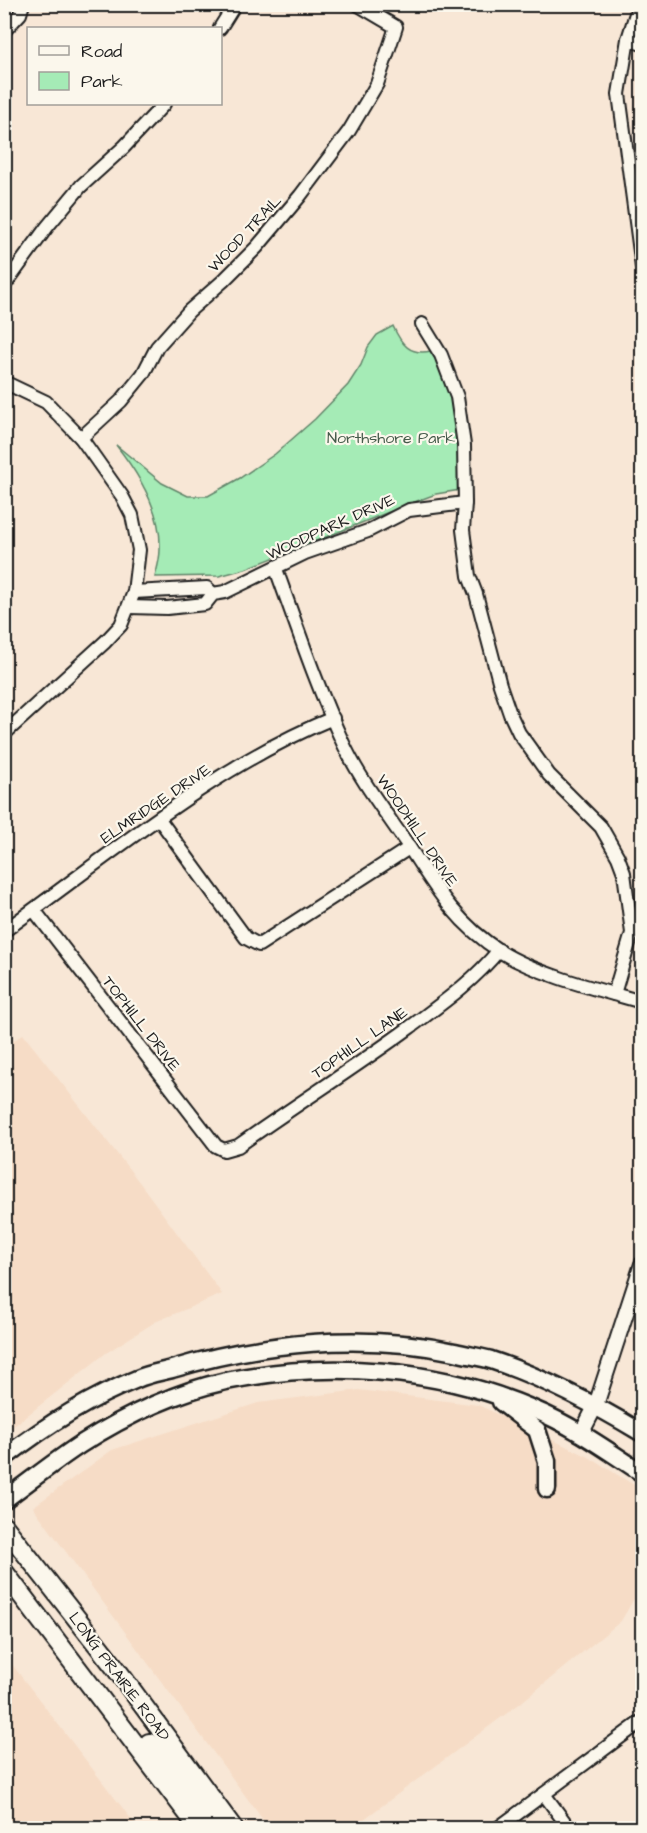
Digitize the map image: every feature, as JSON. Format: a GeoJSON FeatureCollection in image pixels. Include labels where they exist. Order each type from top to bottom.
{"type":"FeatureCollection","features":[{"type":"Feature","properties":{"kind":"main road"},"geometry":{"type":"LineString","coordinates":[[348,1342],[350,1369]]}},
{"type":"Feature","properties":{"kind":"main road"},"geometry":{"type":"LineString","coordinates":[[4,1458],[75,1409],[138,1379],[203,1360],[264,1347],[348,1342],[418,1344],[489,1360],[538,1378],[596,1405],[642,1433]]}},
{"type":"Feature","properties":{"kind":"main road"},"geometry":{"type":"LineString","coordinates":[[4,1500],[82,1443],[143,1411],[189,1392],[226,1381],[270,1374],[350,1369],[407,1374],[491,1393],[534,1409],[580,1434],[642,1473]]}},
{"type":"Feature","properties":{"kind":"main road"},"geometry":{"type":"LineString","coordinates":[[491,1393],[537,1430],[547,1461],[547,1489]]}},
{"type":"Feature","properties":{"kind":"main road","name":"LONG PRAIRIE ROAD"},"geometry":{"type":"LineString","coordinates":[[4,1526],[114,1666],[233,1828]]}},
{"type":"Feature","properties":{"kind":"main road","name":"LONG PRAIRIE ROAD"},"geometry":{"type":"LineString","coordinates":[[4,1572],[199,1828]]}},
{"type":"Feature","properties":{"kind":"main road"},"geometry":{"type":"LineString","coordinates":[[106,1705],[132,1722],[190,1793],[195,1797],[211,1798]]}},
{"type":"Feature","properties":{"kind":"main road"},"geometry":{"type":"LineString","coordinates":[[182,1806],[202,1811],[217,1828]]}},
{"type":"Feature","properties":{"kind":"street"},"geometry":{"type":"LineString","coordinates":[[4,31],[20,14],[23,4]]}},
{"type":"Feature","properties":{"kind":"street"},"geometry":{"type":"LineString","coordinates":[[221,27],[235,4]]}},
{"type":"Feature","properties":{"kind":"street","name":"WOOD TRAIL"},"geometry":{"type":"LineString","coordinates":[[81,438],[121,401],[143,374],[157,347],[189,311],[257,247],[300,196],[349,131],[377,84],[396,27],[357,4]]}},
{"type":"Feature","properties":{"kind":"street"},"geometry":{"type":"LineString","coordinates":[[639,4],[628,39],[619,94],[640,230],[642,267]]}},
{"type":"Feature","properties":{"kind":"street"},"geometry":{"type":"LineString","coordinates":[[628,39],[642,44]]}},
{"type":"Feature","properties":{"kind":"street"},"geometry":{"type":"LineString","coordinates":[[4,286],[47,227],[81,186],[124,147],[163,105]]}},
{"type":"Feature","properties":{"kind":"street"},"geometry":{"type":"LineString","coordinates":[[422,324],[441,355],[457,397],[464,445],[463,530],[469,576],[510,714],[519,733],[549,775],[601,827],[624,873],[632,933],[614,994]]}},
{"type":"Feature","properties":{"kind":"street"},"geometry":{"type":"LineString","coordinates":[[4,382],[46,402],[81,438],[123,496],[132,515],[140,550],[134,592],[121,625],[4,734]]}},
{"type":"Feature","properties":{"kind":"street","name":"WOODPARK DRIVE"},"geometry":{"type":"LineString","coordinates":[[129,607],[205,604],[213,594],[225,592],[305,553],[368,531],[409,510],[465,503]]}},
{"type":"Feature","properties":{"kind":"street","name":"WOODHILL DRIVE"},"geometry":{"type":"LineString","coordinates":[[276,569],[309,661],[343,744],[371,792],[428,879],[455,914],[499,951],[520,963],[642,1002]]}},
{"type":"Feature","properties":{"kind":"street","name":"WOODPARK DRIVE"},"geometry":{"type":"LineString","coordinates":[[134,592],[207,588],[213,594]]}},
{"type":"Feature","properties":{"kind":"street","name":"ELMRIDGE DRIVE"},"geometry":{"type":"LineString","coordinates":[[4,931],[146,826],[251,757],[333,718]]}},
{"type":"Feature","properties":{"kind":"street"},"geometry":{"type":"LineString","coordinates":[[159,819],[246,938],[259,945],[409,848]]}},
{"type":"Feature","properties":{"kind":"street","name":"TOPHILL DRIVE"},"geometry":{"type":"LineString","coordinates":[[34,910],[216,1146],[224,1150],[228,1149]]}},
{"type":"Feature","properties":{"kind":"street","name":"TOPHILL LANE"},"geometry":{"type":"LineString","coordinates":[[228,1149],[238,1146],[454,995],[483,970],[499,951]]}},
{"type":"Feature","properties":{"kind":"street"},"geometry":{"type":"LineString","coordinates":[[580,1434],[596,1405],[642,1264]]}},
{"type":"Feature","properties":{"kind":"street"},"geometry":{"type":"LineString","coordinates":[[498,1828],[642,1721]]}},
{"type":"Feature","properties":{"kind":"street"},"geometry":{"type":"LineString","coordinates":[[544,1794],[569,1828]]}},
{"type":"Feature","properties":{"kind":"shaded area"},"geometry":{"type":"Polygon","coordinates":[[[23,1034],[140,1183],[222,1294],[155,1322],[106,1353],[5,1433],[4,1048],[23,1034]]]}},
{"type":"Feature","properties":{"kind":"shaded area"},"geometry":{"type":"Polygon","coordinates":[[[359,1390],[478,1405],[587,1456],[642,1490],[642,1585],[621,1621],[518,1705],[352,1828],[269,1828],[33,1507],[112,1450],[258,1403],[359,1390]]]}},
{"type":"Feature","properties":{"kind":"shaded area"},"geometry":{"type":"Polygon","coordinates":[[[4,1654],[24,1680],[138,1828],[5,1828],[4,1654]]]}},
{"type":"Feature","properties":{"kind":"green space","name":"Northshore Park"},"geometry":{"type":"Polygon","coordinates":[[[393,326],[407,347],[417,352],[431,351],[435,357],[454,404],[461,443],[460,490],[436,494],[245,569],[219,576],[155,577],[159,560],[160,536],[153,507],[140,481],[116,445],[162,483],[188,496],[208,496],[275,454],[315,419],[348,385],[377,335],[393,326]]]}}]}
